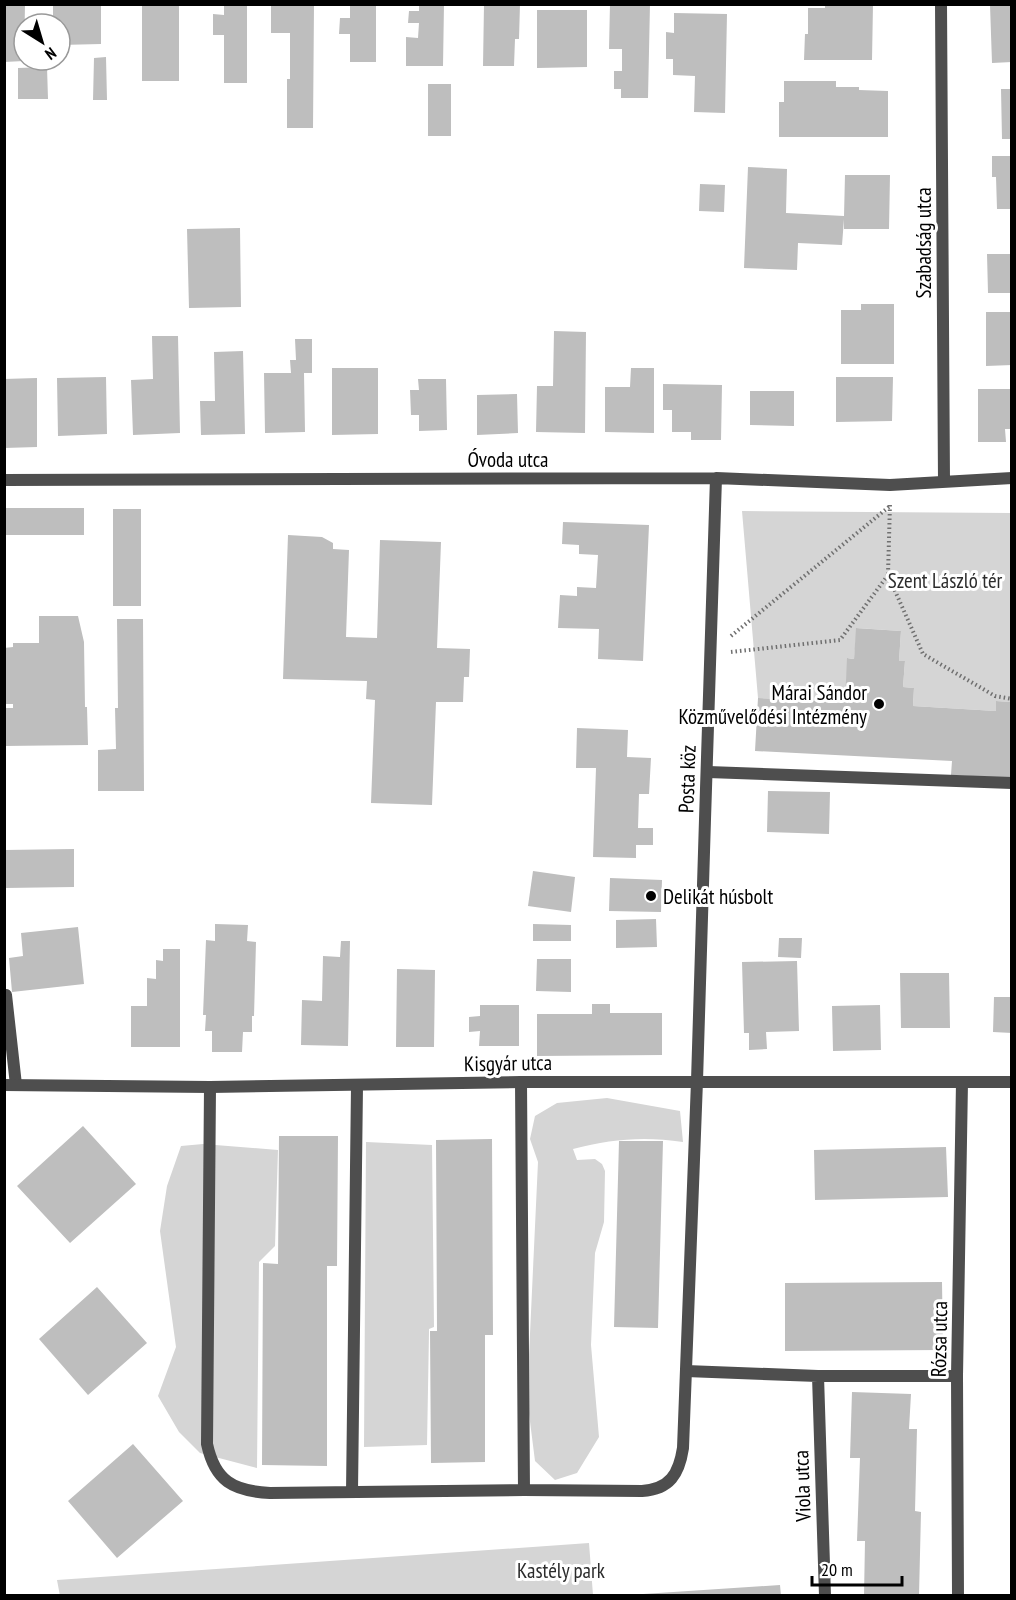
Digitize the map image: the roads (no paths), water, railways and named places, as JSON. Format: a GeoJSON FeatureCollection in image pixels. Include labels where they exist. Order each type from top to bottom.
{"type":"FeatureCollection","features":[{"type":"Feature","properties":{"kind":"street","name":"Szabadság utca"},"geometry":{"type":"LineString","coordinates":[[941,4],[944,482]]}},
{"type":"Feature","properties":{"kind":"street","name":"Óvoda utca"},"geometry":{"type":"LineString","coordinates":[[4,480],[717,478],[890,485],[1011,478]]}},
{"type":"Feature","properties":{"kind":"street","name":"Posta köz"},"geometry":{"type":"LineString","coordinates":[[210,1087],[207,1432],[209,1453],[220,1477],[230,1485],[243,1490],[270,1494],[524,1490],[642,1491],[659,1489],[666,1485],[676,1472],[682,1456],[717,478]]}},
{"type":"Feature","properties":{"kind":"street"},"geometry":{"type":"LineString","coordinates":[[708,772],[1011,783]]}},
{"type":"Feature","properties":{"kind":"street"},"geometry":{"type":"LineString","coordinates":[[6,995],[10,1085]]}},
{"type":"Feature","properties":{"kind":"street"},"geometry":{"type":"LineString","coordinates":[[520,1082],[524,1490]]}},
{"type":"Feature","properties":{"kind":"street","name":"Kisgyár utca"},"geometry":{"type":"LineString","coordinates":[[10,1085],[210,1087],[520,1082],[1011,1082]]}},
{"type":"Feature","properties":{"kind":"street","name":"Rózsa utca"},"geometry":{"type":"LineString","coordinates":[[957,1596],[957,1376],[962,1082]]}},
{"type":"Feature","properties":{"kind":"street"},"geometry":{"type":"LineString","coordinates":[[352,1492],[357,1086]]}},
{"type":"Feature","properties":{"kind":"street"},"geometry":{"type":"LineString","coordinates":[[686,1371],[818,1376],[957,1376]]}},
{"type":"Feature","properties":{"kind":"street","name":"Viola utca"},"geometry":{"type":"LineString","coordinates":[[818,1376],[825,1596]]}},
{"type":"Feature","properties":{"kind":"place","name":"Márai Sándor Közművelődési Intézmény"},"geometry":{"type":"Point","coordinates":[879,704]}},
{"type":"Feature","properties":{"kind":"place","name":"Delikát húsbolt"},"geometry":{"type":"Point","coordinates":[651,896]}},
{"type":"Feature","properties":{"kind":"park label","name":"Szent László tér"},"geometry":{"type":"Point","coordinates":[945,580]}},
{"type":"Feature","properties":{"kind":"park label","name":"Kastély park"},"geometry":{"type":"Point","coordinates":[561,1570]}}]}
